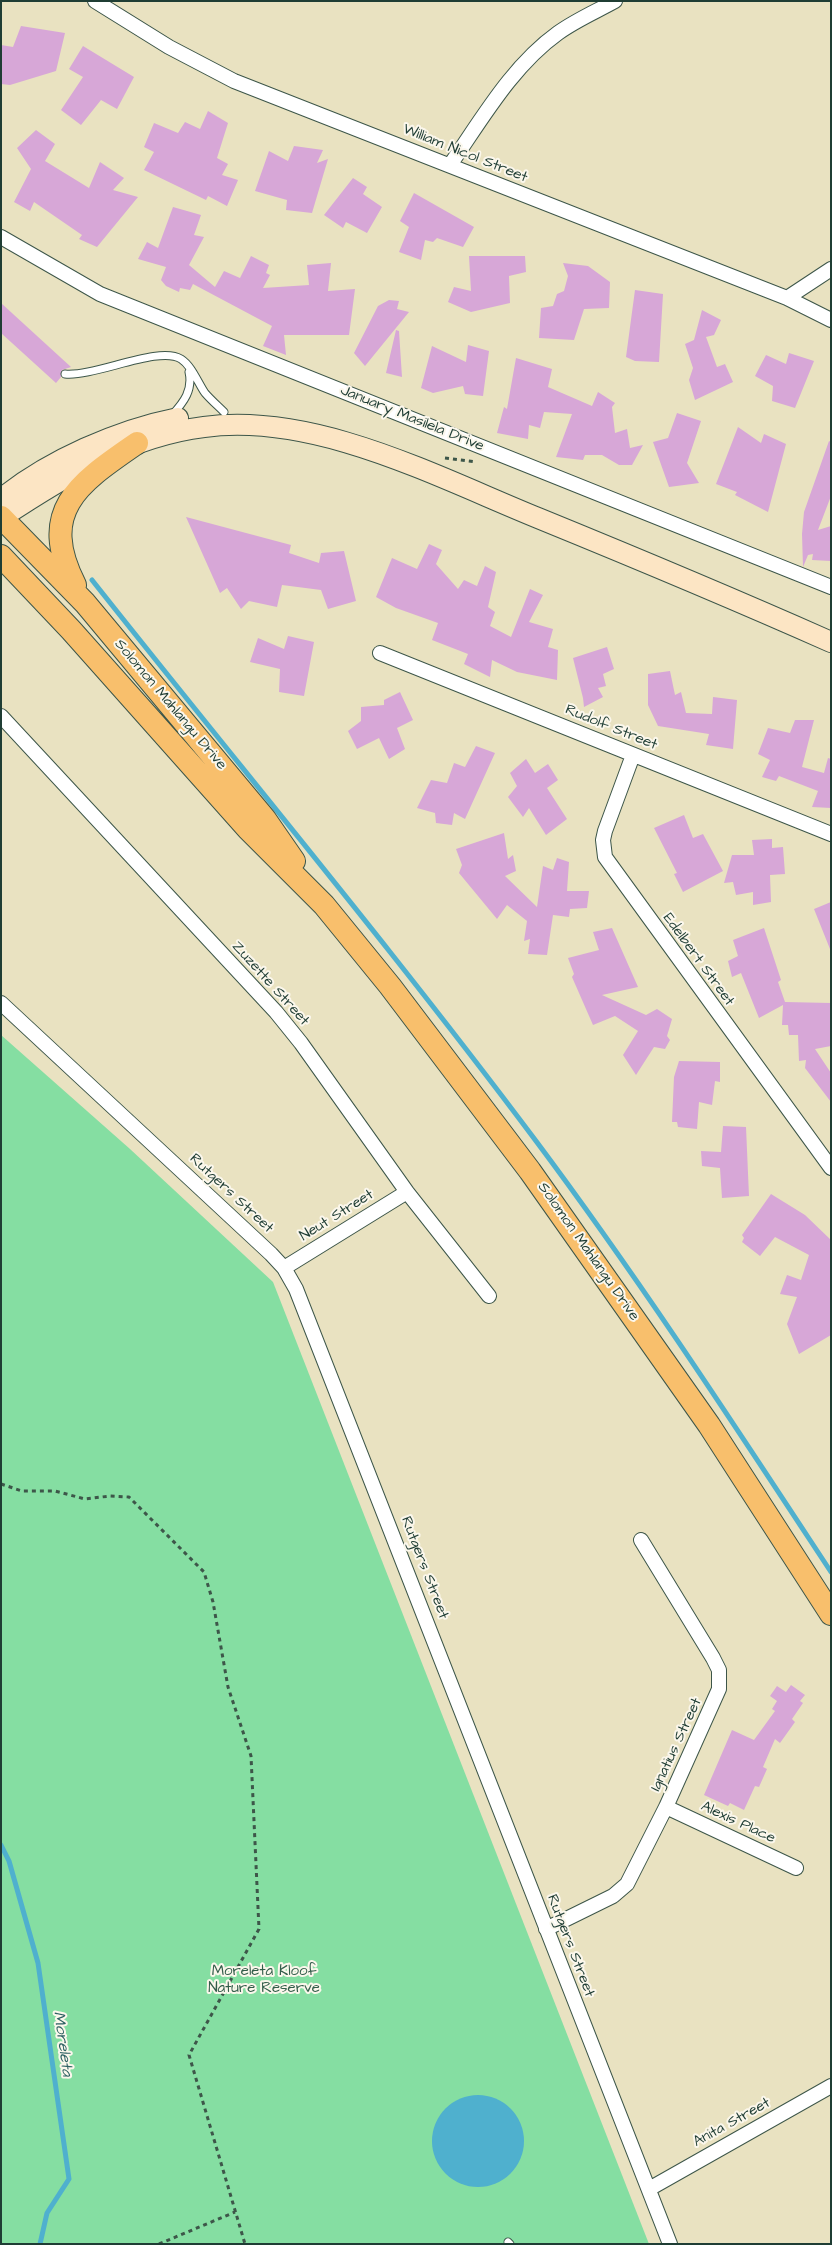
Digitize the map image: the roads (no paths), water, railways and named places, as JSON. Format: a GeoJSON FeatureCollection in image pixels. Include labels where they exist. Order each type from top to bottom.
{"type":"FeatureCollection","features":[{"type":"Feature","properties":{"kind":"main road"},"geometry":{"type":"LineString","coordinates":[[1,499],[78,452],[117,435],[168,420],[224,412],[275,416],[313,423],[360,446],[719,592],[831,642]]}},
{"type":"Feature","properties":{"kind":"main road"},"geometry":{"type":"LineString","coordinates":[[1,518],[95,461],[137,443],[203,427],[234,424],[272,427],[360,446]]}},
{"type":"Feature","properties":{"kind":"main road"},"geometry":{"type":"LineString","coordinates":[[85,603],[62,555],[60,540],[63,515],[72,496],[87,480],[137,443]]}},
{"type":"Feature","properties":{"kind":"main road","name":"Solomon Mahlangu Drive"},"geometry":{"type":"LineString","coordinates":[[1,518],[85,603],[265,818],[324,905],[390,986],[530,1171],[709,1425],[831,1614]]}},
{"type":"Feature","properties":{"kind":"main road","name":"Solomon Mahlangu Drive"},"geometry":{"type":"LineString","coordinates":[[1,556],[71,630],[248,829],[324,905]]}},
{"type":"Feature","properties":{"kind":"street","name":"William Nicol Street"},"geometry":{"type":"LineString","coordinates":[[95,1],[169,47],[234,81],[450,165],[654,248],[787,298],[831,320]]}},
{"type":"Feature","properties":{"kind":"street"},"geometry":{"type":"LineString","coordinates":[[450,165],[511,78],[530,56],[559,32],[615,1]]}},
{"type":"Feature","properties":{"kind":"street","name":"January Masilela Drive"},"geometry":{"type":"LineString","coordinates":[[1,237],[100,294],[831,587]]}},
{"type":"Feature","properties":{"kind":"street"},"geometry":{"type":"LineString","coordinates":[[787,298],[831,269]]}},
{"type":"Feature","properties":{"kind":"street","name":"Rudolf Street"},"geometry":{"type":"LineString","coordinates":[[380,654],[831,834]]}},
{"type":"Feature","properties":{"kind":"street","name":"Zuzette Street"},"geometry":{"type":"LineString","coordinates":[[1,716],[276,1012],[301,1043],[407,1192],[489,1296]]}},
{"type":"Feature","properties":{"kind":"street","name":"Edelbert Street"},"geometry":{"type":"LineString","coordinates":[[633,755],[605,831],[603,840],[604,856],[831,1168]]}},
{"type":"Feature","properties":{"kind":"street","name":"Rutgers Street"},"geometry":{"type":"LineString","coordinates":[[1,1003],[284,1268],[300,1298],[670,2244]]}},
{"type":"Feature","properties":{"kind":"street","name":"Neut Street"},"geometry":{"type":"LineString","coordinates":[[284,1268],[407,1192]]}},
{"type":"Feature","properties":{"kind":"street","name":"Ignatius Street"},"geometry":{"type":"LineString","coordinates":[[546,1929],[613,1896],[627,1884],[666,1807],[716,1700],[721,1681],[719,1670],[713,1658],[640,1540]]}},
{"type":"Feature","properties":{"kind":"street","name":"Alexis Place"},"geometry":{"type":"LineString","coordinates":[[666,1807],[796,1868]]}},
{"type":"Feature","properties":{"kind":"street","name":"Anita Street"},"geometry":{"type":"LineString","coordinates":[[649,2189],[831,2086]]}},
{"type":"Feature","properties":{"kind":"lane"},"geometry":{"type":"LineString","coordinates":[[65,374],[84,374],[163,355],[173,356],[182,360],[188,366],[207,396],[224,412]]}},
{"type":"Feature","properties":{"kind":"lane"},"geometry":{"type":"LineString","coordinates":[[168,420],[188,396],[190,386],[188,366]]}},
{"type":"Feature","properties":{"kind":"water"},"geometry":{"type":"Polygon","coordinates":[[[478,2095],[496,2099],[510,2109],[520,2123],[524,2141],[520,2159],[510,2173],[496,2183],[478,2187],[460,2183],[446,2173],[436,2159],[432,2141],[436,2123],[446,2109],[460,2099],[478,2095]]]}},
{"type":"Feature","properties":{"kind":"waterway"},"geometry":{"type":"LineString","coordinates":[[92,580],[372,929],[575,1193],[723,1408],[831,1572]]}},
{"type":"Feature","properties":{"kind":"waterway","name":"Moreleta"},"geometry":{"type":"LineString","coordinates":[[1,1845],[9,1861],[38,1963],[69,2179],[47,2213],[40,2244]]}},
{"type":"Feature","properties":{"kind":"park label","name":"Moreleta Kloof Nature Reserve"},"geometry":{"type":"Point","coordinates":[264,1980]}}]}
